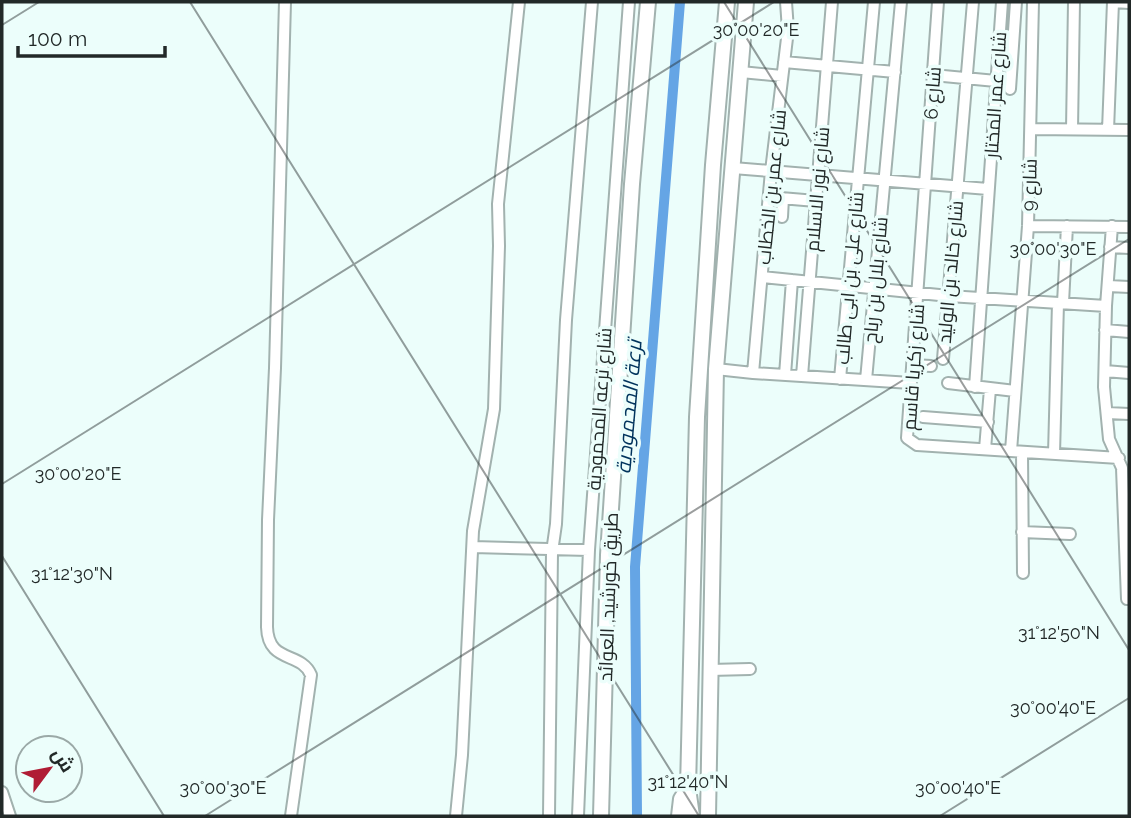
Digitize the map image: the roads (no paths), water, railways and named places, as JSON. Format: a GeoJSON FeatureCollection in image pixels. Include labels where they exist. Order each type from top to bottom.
{"type":"FeatureCollection","features":[{"type":"Feature","properties":{"kind":"main road","name":"طريق خورشيد, العوائد"},"geometry":{"type":"LineString","coordinates":[[603,813],[608,555],[631,198],[648,2]]}},
{"type":"Feature","properties":{"kind":"main road"},"geometry":{"type":"LineString","coordinates":[[692,816],[688,788],[696,417],[727,2]]}},
{"type":"Feature","properties":{"kind":"main road"},"geometry":{"type":"LineString","coordinates":[[708,816],[716,369],[746,2]]}},
{"type":"Feature","properties":{"kind":"main road"},"geometry":{"type":"LineString","coordinates":[[679,816],[681,799],[688,788]]}},
{"type":"Feature","properties":{"kind":"street"},"geometry":{"type":"LineString","coordinates":[[285,2],[268,520],[267,635],[279,655],[304,666],[311,675],[290,816]]}},
{"type":"Feature","properties":{"kind":"street"},"geometry":{"type":"LineString","coordinates":[[456,816],[472,531],[494,409],[498,204],[519,2]]}},
{"type":"Feature","properties":{"kind":"street"},"geometry":{"type":"LineString","coordinates":[[550,816],[552,549],[556,524],[570,269],[592,2]]}},
{"type":"Feature","properties":{"kind":"street","name":"شارع ترعه المحمودية"},"geometry":{"type":"LineString","coordinates":[[578,816],[590,550],[629,2]]}},
{"type":"Feature","properties":{"kind":"street","name":"شارع عمر بن الخطاب"},"geometry":{"type":"LineString","coordinates":[[753,373],[782,76],[794,30],[786,2]]}},
{"type":"Feature","properties":{"kind":"street","name":"شارع نور الاسلام"},"geometry":{"type":"LineString","coordinates":[[802,376],[832,2]]}},
{"type":"Feature","properties":{"kind":"street","name":"شارع على بن ابى طالب"},"geometry":{"type":"LineString","coordinates":[[840,379],[874,2]]}},
{"type":"Feature","properties":{"kind":"street","name":"شارع بلال بن رباح"},"geometry":{"type":"LineString","coordinates":[[866,380],[901,2]]}},
{"type":"Feature","properties":{"kind":"street","name":"شارع 6"},"geometry":{"type":"LineString","coordinates":[[918,293],[938,2]]}},
{"type":"Feature","properties":{"kind":"street","name":"شارع خالد بن الوليد"},"geometry":{"type":"LineString","coordinates":[[943,359],[973,2]]}},
{"type":"Feature","properties":{"kind":"street","name":"شارع عمر المختار"},"geometry":{"type":"LineString","coordinates":[[975,387],[1002,2]]}},
{"type":"Feature","properties":{"kind":"street"},"geometry":{"type":"LineString","coordinates":[[1010,89],[1016,2]]}},
{"type":"Feature","properties":{"kind":"street","name":"شارع 9"},"geometry":{"type":"LineString","coordinates":[[1023,573],[1015,391],[1028,226],[1033,2]]}},
{"type":"Feature","properties":{"kind":"street"},"geometry":{"type":"LineString","coordinates":[[1072,129],[1074,2]]}},
{"type":"Feature","properties":{"kind":"street"},"geometry":{"type":"LineString","coordinates":[[1108,130],[1113,2],[1129,3]]}},
{"type":"Feature","properties":{"kind":"street"},"geometry":{"type":"LineString","coordinates":[[784,62],[895,72]]}},
{"type":"Feature","properties":{"kind":"street"},"geometry":{"type":"LineString","coordinates":[[741,72],[782,76]]}},
{"type":"Feature","properties":{"kind":"street"},"geometry":{"type":"LineString","coordinates":[[933,75],[996,81]]}},
{"type":"Feature","properties":{"kind":"street"},"geometry":{"type":"LineString","coordinates":[[1031,129],[1129,130]]}},
{"type":"Feature","properties":{"kind":"street"},"geometry":{"type":"LineString","coordinates":[[733,167],[988,189]]}},
{"type":"Feature","properties":{"kind":"street"},"geometry":{"type":"LineString","coordinates":[[769,197],[816,201]]}},
{"type":"Feature","properties":{"kind":"street"},"geometry":{"type":"LineString","coordinates":[[782,216],[783,198]]}},
{"type":"Feature","properties":{"kind":"street"},"geometry":{"type":"LineString","coordinates":[[1028,226],[1129,227]]}},
{"type":"Feature","properties":{"kind":"street"},"geometry":{"type":"LineString","coordinates":[[1054,454],[1067,226]]}},
{"type":"Feature","properties":{"kind":"street"},"geometry":{"type":"LineString","coordinates":[[1112,226],[1106,306],[1105,371],[1109,439],[1122,468],[1127,598]]}},
{"type":"Feature","properties":{"kind":"street"},"geometry":{"type":"LineString","coordinates":[[1110,247],[1129,247]]}},
{"type":"Feature","properties":{"kind":"street"},"geometry":{"type":"LineString","coordinates":[[762,277],[949,296],[1106,306]]}},
{"type":"Feature","properties":{"kind":"street"},"geometry":{"type":"LineString","coordinates":[[785,375],[792,280]]}},
{"type":"Feature","properties":{"kind":"street"},"geometry":{"type":"LineString","coordinates":[[1108,286],[1129,287]]}},
{"type":"Feature","properties":{"kind":"street","name":"شارع زكريا قاسم"},"geometry":{"type":"LineString","coordinates":[[918,293],[907,438],[917,445],[985,449]]}},
{"type":"Feature","properties":{"kind":"street"},"geometry":{"type":"LineString","coordinates":[[1105,330],[1129,331]]}},
{"type":"Feature","properties":{"kind":"street"},"geometry":{"type":"LineString","coordinates":[[913,365],[931,366]]}},
{"type":"Feature","properties":{"kind":"street"},"geometry":{"type":"LineString","coordinates":[[716,369],[911,383]]}},
{"type":"Feature","properties":{"kind":"street"},"geometry":{"type":"LineString","coordinates":[[1105,371],[1129,373]]}},
{"type":"Feature","properties":{"kind":"street"},"geometry":{"type":"LineString","coordinates":[[948,383],[1015,391]]}},
{"type":"Feature","properties":{"kind":"street"},"geometry":{"type":"LineString","coordinates":[[990,388],[985,449],[1119,458]]}},
{"type":"Feature","properties":{"kind":"street"},"geometry":{"type":"LineString","coordinates":[[1107,413],[1129,414]]}},
{"type":"Feature","properties":{"kind":"street"},"geometry":{"type":"LineString","coordinates":[[923,417],[988,422]]}},
{"type":"Feature","properties":{"kind":"street"},"geometry":{"type":"LineString","coordinates":[[1022,532],[1070,534]]}},
{"type":"Feature","properties":{"kind":"street"},"geometry":{"type":"LineString","coordinates":[[473,547],[590,550]]}},
{"type":"Feature","properties":{"kind":"street"},"geometry":{"type":"LineString","coordinates":[[709,670],[750,669]]}},
{"type":"Feature","properties":{"kind":"street"},"geometry":{"type":"LineString","coordinates":[[2,792],[10,816]]}},
{"type":"Feature","properties":{"kind":"waterway","name":"ترعة المحمودية"},"geometry":{"type":"LineString","coordinates":[[637,816],[635,567],[680,2]]}}]}
